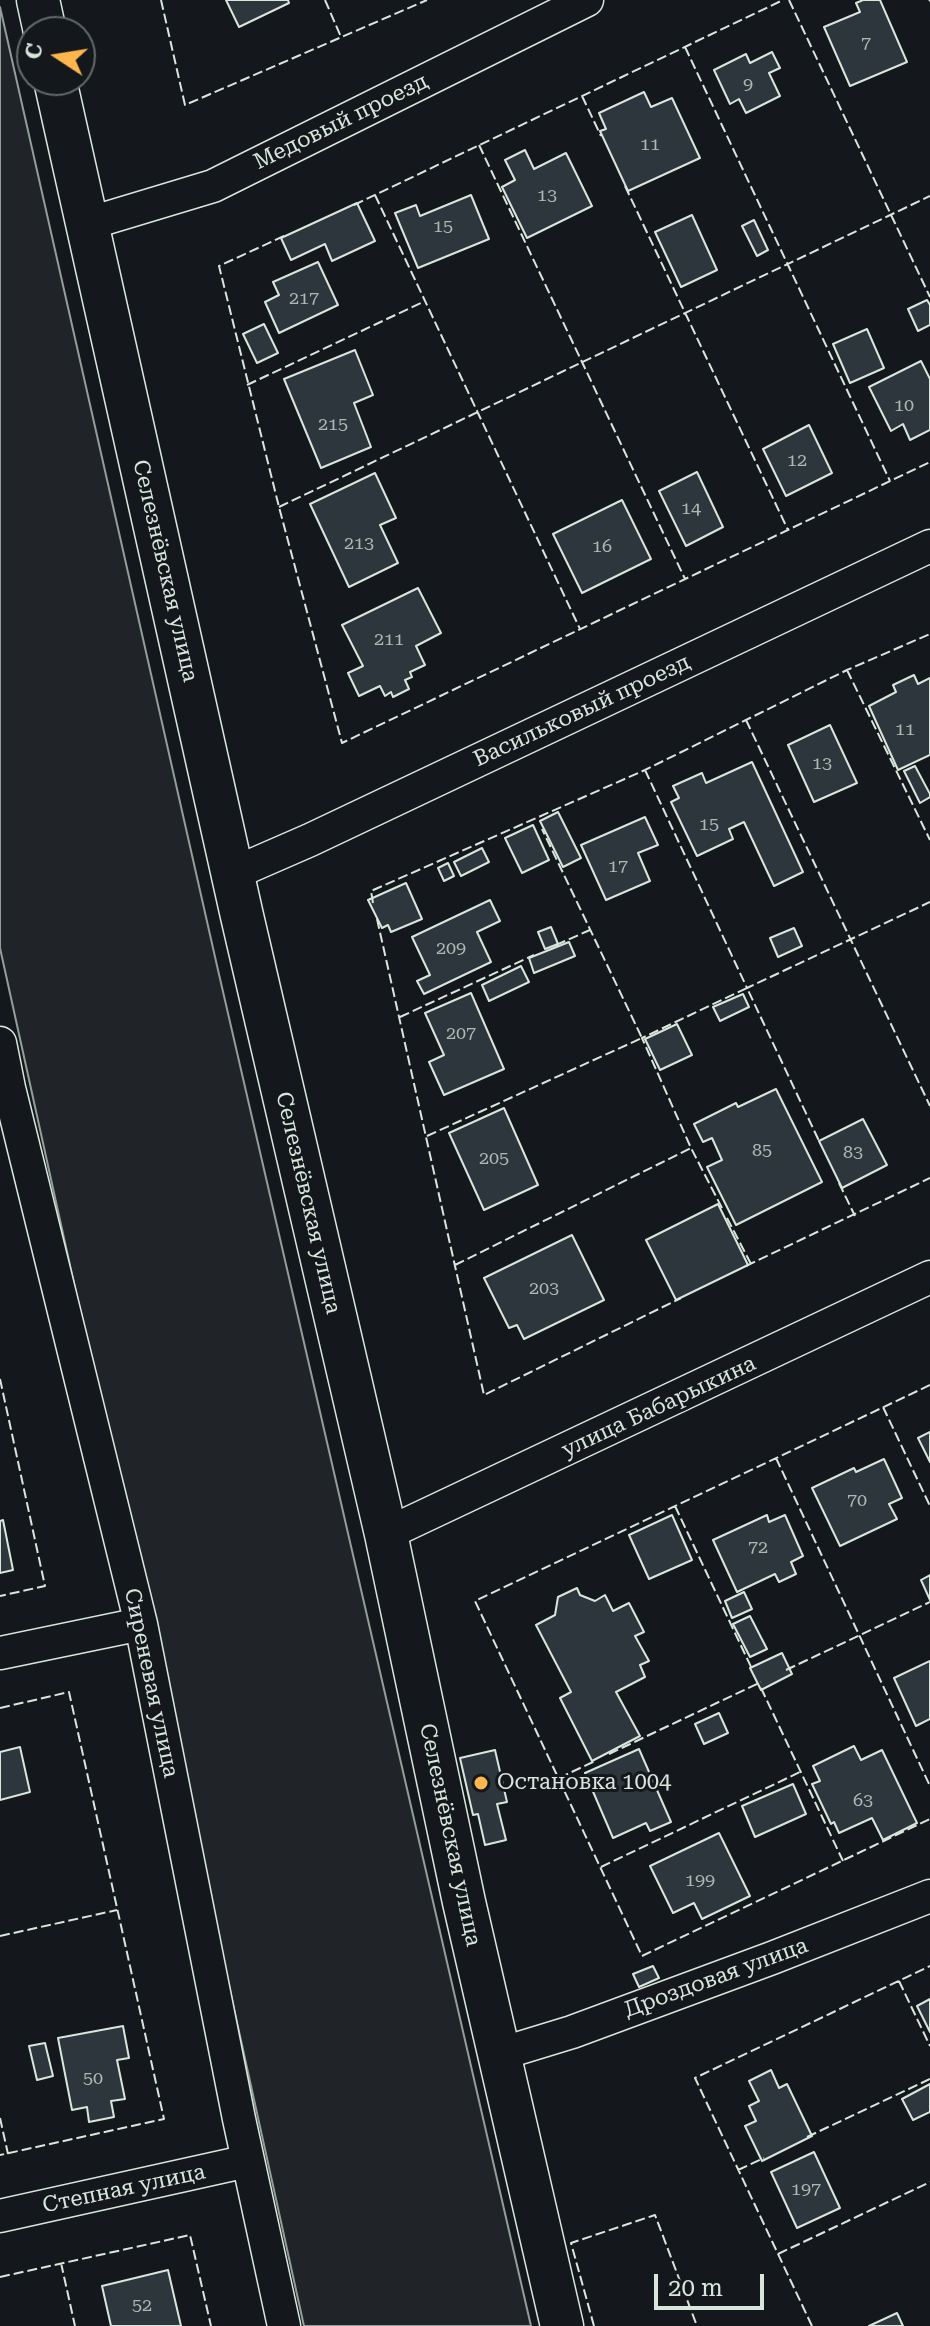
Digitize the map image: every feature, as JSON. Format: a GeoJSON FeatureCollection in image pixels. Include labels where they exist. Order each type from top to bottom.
{"type":"FeatureCollection","features":[{"type":"Feature","properties":{"kind":"street","name":"Медовый проезд"},"geometry":{"type":"LineString","coordinates":[[87,224],[213,186],[587,0]]}},
{"type":"Feature","properties":{"kind":"street","name":"Селезнёвская улица"},"geometry":{"type":"LineString","coordinates":[[59,96],[232,874],[386,1534],[460,1886],[562,2326]]}},
{"type":"Feature","properties":{"kind":"street","name":"Васильковый проезд"},"geometry":{"type":"LineString","coordinates":[[232,874],[353,820],[930,546]]}},
{"type":"Feature","properties":{"kind":"street","name":"Сиреневая улица"},"geometry":{"type":"LineString","coordinates":[[0,1043],[4,1089],[141,1624],[284,2326]]}},
{"type":"Feature","properties":{"kind":"street","name":"улица Бабарыкина"},"geometry":{"type":"LineString","coordinates":[[386,1534],[930,1277]]}},
{"type":"Feature","properties":{"kind":"street"},"geometry":{"type":"LineString","coordinates":[[0,1653],[141,1624]]}},
{"type":"Feature","properties":{"kind":"street","name":"Дроздовая улица"},"geometry":{"type":"LineString","coordinates":[[500,2054],[572,2032],[930,1896]]}},
{"type":"Feature","properties":{"kind":"street","name":"Степная улица"},"geometry":{"type":"LineString","coordinates":[[0,2216],[248,2161]]}},
{"type":"Feature","properties":{"kind":"shaded area"},"geometry":{"type":"Polygon","coordinates":[[[0,7],[16,78],[16,96],[20,96],[531,2326],[304,2326],[0,948],[0,7]]]}},
{"type":"Feature","properties":{"kind":"building"},"geometry":{"type":"Polygon","coordinates":[[[226,0],[288,0],[289,3],[239,27],[226,0]]]}},
{"type":"Feature","properties":{"kind":"building"},"geometry":{"type":"Polygon","coordinates":[[[880,0],[907,62],[850,86],[824,27],[860,12],[856,3],[880,0]]]}},
{"type":"Feature","properties":{"kind":"building"},"geometry":{"type":"Polygon","coordinates":[[[772,52],[780,68],[769,73],[780,96],[746,113],[739,99],[730,104],[714,70],[746,54],[750,63],[772,52]]]}},
{"type":"Feature","properties":{"kind":"building"},"geometry":{"type":"Polygon","coordinates":[[[644,92],[651,107],[672,98],[700,158],[628,191],[600,131],[606,129],[599,113],[644,92]]]}},
{"type":"Feature","properties":{"kind":"building"},"geometry":{"type":"Polygon","coordinates":[[[525,150],[534,169],[566,153],[592,206],[527,238],[502,187],[515,180],[505,160],[525,150]]]}},
{"type":"Feature","properties":{"kind":"building"},"geometry":{"type":"Polygon","coordinates":[[[471,195],[489,239],[418,268],[395,213],[416,205],[420,216],[471,195]]]}},
{"type":"Feature","properties":{"kind":"building"},"geometry":{"type":"Polygon","coordinates":[[[357,203],[375,241],[332,261],[325,244],[291,260],[281,238],[357,203]]]}},
{"type":"Feature","properties":{"kind":"building"},"geometry":{"type":"Polygon","coordinates":[[[692,215],[717,270],[681,287],[655,232],[692,215]]]}},
{"type":"Feature","properties":{"kind":"building"},"geometry":{"type":"Polygon","coordinates":[[[754,220],[768,250],[757,256],[742,226],[754,220]]]}},
{"type":"Feature","properties":{"kind":"building"},"geometry":{"type":"Polygon","coordinates":[[[318,262],[338,305],[279,333],[265,302],[279,295],[273,282],[318,262]]]}},
{"type":"Feature","properties":{"kind":"building"},"geometry":{"type":"Polygon","coordinates":[[[927,300],[930,325],[918,331],[908,309],[927,300]]]}},
{"type":"Feature","properties":{"kind":"building"},"geometry":{"type":"Polygon","coordinates":[[[264,324],[278,353],[257,363],[243,334],[264,324]]]}},
{"type":"Feature","properties":{"kind":"building"},"geometry":{"type":"Polygon","coordinates":[[[867,329],[884,368],[850,383],[833,344],[867,329]]]}},
{"type":"Feature","properties":{"kind":"building"},"geometry":{"type":"Polygon","coordinates":[[[355,350],[373,395],[354,403],[371,447],[321,468],[284,379],[355,350]]]}},
{"type":"Feature","properties":{"kind":"building"},"geometry":{"type":"Polygon","coordinates":[[[921,361],[930,379],[930,430],[910,440],[903,424],[891,431],[869,387],[921,361]]]}},
{"type":"Feature","properties":{"kind":"building"},"geometry":{"type":"Polygon","coordinates":[[[809,425],[832,473],[786,496],[763,449],[809,425]]]}},
{"type":"Feature","properties":{"kind":"building"},"geometry":{"type":"Polygon","coordinates":[[[697,472],[723,527],[686,546],[659,491],[697,472]]]}},
{"type":"Feature","properties":{"kind":"building"},"geometry":{"type":"Polygon","coordinates":[[[375,473],[396,518],[380,525],[398,563],[349,587],[310,504],[375,473]]]}},
{"type":"Feature","properties":{"kind":"building"},"geometry":{"type":"Polygon","coordinates":[[[622,500],[651,559],[582,593],[553,534],[622,500]]]}},
{"type":"Feature","properties":{"kind":"building"},"geometry":{"type":"Polygon","coordinates":[[[418,588],[441,633],[416,646],[425,665],[410,672],[412,677],[405,680],[409,689],[393,697],[391,692],[385,696],[380,686],[359,696],[348,673],[363,666],[342,625],[418,588]]]}},
{"type":"Feature","properties":{"kind":"building"},"geometry":{"type":"Polygon","coordinates":[[[914,675],[918,684],[930,678],[930,755],[898,770],[869,706],[896,692],[893,685],[914,675]]]}},
{"type":"Feature","properties":{"kind":"building"},"geometry":{"type":"Polygon","coordinates":[[[830,725],[857,783],[814,802],[788,745],[830,725]]]}},
{"type":"Feature","properties":{"kind":"building"},"geometry":{"type":"Polygon","coordinates":[[[752,762],[803,872],[774,886],[744,822],[729,829],[733,839],[697,856],[671,802],[679,798],[673,786],[702,773],[706,783],[752,762]]]}},
{"type":"Feature","properties":{"kind":"building"},"geometry":{"type":"Polygon","coordinates":[[[915,766],[930,794],[920,803],[904,771],[915,766]]]}},
{"type":"Feature","properties":{"kind":"building"},"geometry":{"type":"Polygon","coordinates":[[[558,812],[581,858],[563,867],[540,821],[558,812]]]}},
{"type":"Feature","properties":{"kind":"building"},"geometry":{"type":"Polygon","coordinates":[[[645,817],[658,845],[638,853],[650,881],[606,900],[581,845],[645,817]]]}},
{"type":"Feature","properties":{"kind":"building"},"geometry":{"type":"Polygon","coordinates":[[[533,825],[549,860],[522,873],[505,838],[533,825]]]}},
{"type":"Feature","properties":{"kind":"building"},"geometry":{"type":"Polygon","coordinates":[[[482,848],[489,862],[461,876],[454,862],[482,848]]]}},
{"type":"Feature","properties":{"kind":"building"},"geometry":{"type":"Polygon","coordinates":[[[448,863],[454,876],[444,881],[438,868],[448,863]]]}},
{"type":"Feature","properties":{"kind":"building"},"geometry":{"type":"Polygon","coordinates":[[[406,883],[422,919],[391,932],[388,925],[382,928],[368,900],[406,883]]]}},
{"type":"Feature","properties":{"kind":"building"},"geometry":{"type":"Polygon","coordinates":[[[490,900],[500,921],[477,932],[491,962],[424,994],[417,981],[430,975],[412,937],[490,900]]]}},
{"type":"Feature","properties":{"kind":"building"},"geometry":{"type":"Polygon","coordinates":[[[551,927],[558,944],[545,949],[538,932],[551,927]]]}},
{"type":"Feature","properties":{"kind":"building"},"geometry":{"type":"Polygon","coordinates":[[[794,928],[802,946],[778,957],[770,938],[794,928]]]}},
{"type":"Feature","properties":{"kind":"building"},"geometry":{"type":"Polygon","coordinates":[[[569,942],[575,956],[534,973],[529,958],[569,942]]]}},
{"type":"Feature","properties":{"kind":"building"},"geometry":{"type":"Polygon","coordinates":[[[521,966],[529,982],[489,1001],[482,985],[521,966]]]}},
{"type":"Feature","properties":{"kind":"building"},"geometry":{"type":"Polygon","coordinates":[[[471,993],[504,1069],[444,1095],[429,1062],[444,1055],[425,1013],[471,993]]]}},
{"type":"Feature","properties":{"kind":"building"},"geometry":{"type":"Polygon","coordinates":[[[743,994],[749,1007],[720,1021],[713,1007],[743,994]]]}},
{"type":"Feature","properties":{"kind":"building"},"geometry":{"type":"Polygon","coordinates":[[[677,1024],[692,1055],[660,1070],[645,1039],[677,1024]]]}},
{"type":"Feature","properties":{"kind":"building"},"geometry":{"type":"Polygon","coordinates":[[[776,1089],[822,1182],[736,1225],[707,1167],[722,1160],[712,1138],[703,1142],[694,1124],[736,1103],[738,1107],[776,1089]]]}},
{"type":"Feature","properties":{"kind":"building"},"geometry":{"type":"Polygon","coordinates":[[[504,1108],[538,1185],[484,1210],[449,1133],[504,1108]]]}},
{"type":"Feature","properties":{"kind":"building"},"geometry":{"type":"Polygon","coordinates":[[[863,1119],[887,1165],[842,1188],[819,1141],[863,1119]]]}},
{"type":"Feature","properties":{"kind":"building"},"geometry":{"type":"Polygon","coordinates":[[[718,1204],[748,1265],[676,1300],[646,1240],[718,1204]]]}},
{"type":"Feature","properties":{"kind":"building"},"geometry":{"type":"Polygon","coordinates":[[[572,1235],[604,1300],[524,1339],[517,1325],[509,1328],[484,1278],[572,1235]]]}},
{"type":"Feature","properties":{"kind":"building"},"geometry":{"type":"Polygon","coordinates":[[[930,1432],[930,1462],[918,1438],[930,1432]]]}},
{"type":"Feature","properties":{"kind":"building"},"geometry":{"type":"Polygon","coordinates":[[[884,1459],[902,1498],[889,1504],[897,1519],[840,1546],[812,1488],[854,1468],[856,1472],[884,1459]]]}},
{"type":"Feature","properties":{"kind":"building"},"geometry":{"type":"Polygon","coordinates":[[[672,1515],[692,1560],[649,1579],[629,1535],[672,1515]]]}},
{"type":"Feature","properties":{"kind":"building"},"geometry":{"type":"Polygon","coordinates":[[[767,1515],[769,1522],[785,1515],[803,1556],[791,1562],[796,1574],[779,1582],[775,1574],[737,1592],[713,1540],[767,1515]]]}},
{"type":"Feature","properties":{"kind":"building"},"geometry":{"type":"Polygon","coordinates":[[[3,1520],[13,1570],[0,1573],[0,1521],[3,1520]]]}},
{"type":"Feature","properties":{"kind":"building"},"geometry":{"type":"Polygon","coordinates":[[[930,1575],[930,1600],[921,1580],[930,1575]]]}},
{"type":"Feature","properties":{"kind":"building"},"geometry":{"type":"Polygon","coordinates":[[[577,1588],[580,1595],[595,1601],[605,1595],[613,1611],[629,1603],[644,1632],[635,1636],[649,1661],[640,1665],[645,1677],[616,1692],[640,1736],[592,1761],[560,1698],[571,1692],[536,1625],[555,1615],[558,1597],[577,1588]]]}},
{"type":"Feature","properties":{"kind":"building"},"geometry":{"type":"Polygon","coordinates":[[[744,1592],[752,1609],[732,1618],[725,1601],[744,1592]]]}},
{"type":"Feature","properties":{"kind":"building"},"geometry":{"type":"Polygon","coordinates":[[[750,1616],[767,1649],[750,1657],[733,1624],[750,1616]]]}},
{"type":"Feature","properties":{"kind":"building"},"geometry":{"type":"Polygon","coordinates":[[[782,1653],[792,1674],[761,1690],[750,1668],[782,1653]]]}},
{"type":"Feature","properties":{"kind":"building"},"geometry":{"type":"Polygon","coordinates":[[[930,1661],[930,1719],[916,1726],[894,1678],[930,1661]]]}},
{"type":"Feature","properties":{"kind":"building"},"geometry":{"type":"Polygon","coordinates":[[[719,1713],[728,1733],[704,1744],[695,1724],[719,1713]]]}},
{"type":"Feature","properties":{"kind":"building"},"geometry":{"type":"Polygon","coordinates":[[[854,1746],[861,1760],[882,1750],[917,1823],[883,1840],[872,1818],[839,1833],[834,1822],[831,1824],[812,1784],[820,1781],[813,1766],[854,1746]]]}},
{"type":"Feature","properties":{"kind":"building"},"geometry":{"type":"Polygon","coordinates":[[[20,1747],[30,1792],[0,1800],[0,1752],[20,1747]]]}},
{"type":"Feature","properties":{"kind":"building"},"geometry":{"type":"Polygon","coordinates":[[[639,1749],[671,1822],[650,1831],[646,1823],[613,1838],[585,1773],[639,1749]]]}},
{"type":"Feature","properties":{"kind":"building"},"geometry":{"type":"Polygon","coordinates":[[[495,1750],[507,1802],[497,1804],[506,1840],[485,1845],[478,1814],[473,1815],[460,1758],[495,1750]]]}},
{"type":"Feature","properties":{"kind":"building"},"geometry":{"type":"Polygon","coordinates":[[[793,1784],[806,1814],[755,1837],[742,1806],[793,1784]]]}},
{"type":"Feature","properties":{"kind":"building"},"geometry":{"type":"Polygon","coordinates":[[[719,1833],[750,1896],[702,1919],[694,1903],[673,1913],[650,1866],[719,1833]]]}},
{"type":"Feature","properties":{"kind":"building"},"geometry":{"type":"Polygon","coordinates":[[[653,1966],[659,1978],[639,1987],[633,1974],[653,1966]]]}},
{"type":"Feature","properties":{"kind":"building"},"geometry":{"type":"Polygon","coordinates":[[[930,1999],[930,2032],[917,2006],[930,1999]]]}},
{"type":"Feature","properties":{"kind":"building"},"geometry":{"type":"Polygon","coordinates":[[[123,2026],[129,2058],[117,2060],[125,2099],[111,2101],[114,2117],[89,2122],[87,2107],[72,2110],[58,2038],[123,2026]]]}},
{"type":"Feature","properties":{"kind":"building"},"geometry":{"type":"Polygon","coordinates":[[[45,2043],[53,2076],[37,2080],[29,2046],[45,2043]]]}},
{"type":"Feature","properties":{"kind":"building"},"geometry":{"type":"Polygon","coordinates":[[[771,2070],[779,2088],[787,2084],[812,2136],[762,2161],[745,2126],[756,2121],[749,2106],[759,2101],[749,2081],[771,2070]]]}},
{"type":"Feature","properties":{"kind":"building"},"geometry":{"type":"Polygon","coordinates":[[[930,2084],[930,2112],[913,2120],[902,2099],[930,2084]]]}},
{"type":"Feature","properties":{"kind":"building"},"geometry":{"type":"Polygon","coordinates":[[[814,2152],[840,2208],[797,2228],[771,2172],[814,2152]]]}},
{"type":"Feature","properties":{"kind":"building"},"geometry":{"type":"Polygon","coordinates":[[[168,2270],[181,2326],[111,2326],[102,2286],[168,2270]]]}},
{"type":"Feature","properties":{"kind":"building"},"geometry":{"type":"Polygon","coordinates":[[[897,2313],[903,2326],[869,2326],[897,2313]]]}},
{"type":"Feature","properties":{"kind":"fence"},"geometry":{"type":"LineString","coordinates":[[161,0],[185,105],[427,0]]}},
{"type":"Feature","properties":{"kind":"fence"},"geometry":{"type":"LineString","coordinates":[[325,0],[341,37]]}},
{"type":"Feature","properties":{"kind":"fence"},"geometry":{"type":"LineString","coordinates":[[354,205],[783,0]]}},
{"type":"Feature","properties":{"kind":"fence"},"geometry":{"type":"LineString","coordinates":[[789,0],[930,297]]}},
{"type":"Feature","properties":{"kind":"fence"},"geometry":{"type":"LineString","coordinates":[[685,47],[890,481]]}},
{"type":"Feature","properties":{"kind":"fence"},"geometry":{"type":"LineString","coordinates":[[582,96],[601,136]]}},
{"type":"Feature","properties":{"kind":"fence"},"geometry":{"type":"LineString","coordinates":[[479,145],[685,579]]}},
{"type":"Feature","properties":{"kind":"fence"},"geometry":{"type":"LineString","coordinates":[[625,186],[788,530]]}},
{"type":"Feature","properties":{"kind":"fence"},"geometry":{"type":"LineString","coordinates":[[375,195],[580,629]]}},
{"type":"Feature","properties":{"kind":"fence"},"geometry":{"type":"LineString","coordinates":[[279,507],[930,196]]}},
{"type":"Feature","properties":{"kind":"fence"},"geometry":{"type":"LineString","coordinates":[[284,236],[219,266],[342,743],[930,462]]}},
{"type":"Feature","properties":{"kind":"fence"},"geometry":{"type":"LineString","coordinates":[[247,385],[425,301]]}},
{"type":"Feature","properties":{"kind":"fence"},"geometry":{"type":"LineString","coordinates":[[373,903],[371,891],[645,770],[847,670],[930,634]]}},
{"type":"Feature","properties":{"kind":"fence"},"geometry":{"type":"LineString","coordinates":[[847,670],[930,840]]}},
{"type":"Feature","properties":{"kind":"fence"},"geometry":{"type":"LineString","coordinates":[[746,720],[930,1106]]}},
{"type":"Feature","properties":{"kind":"fence"},"geometry":{"type":"LineString","coordinates":[[645,770],[747,988],[930,902]]}},
{"type":"Feature","properties":{"kind":"fence"},"geometry":{"type":"LineString","coordinates":[[427,1136],[642,1038],[542,829]]}},
{"type":"Feature","properties":{"kind":"fence"},"geometry":{"type":"LineString","coordinates":[[377,919],[484,1395],[681,1298]]}},
{"type":"Feature","properties":{"kind":"fence"},"geometry":{"type":"LineString","coordinates":[[556,945],[590,930]]}},
{"type":"Feature","properties":{"kind":"fence"},"geometry":{"type":"LineString","coordinates":[[400,1017],[534,955]]}},
{"type":"Feature","properties":{"kind":"fence"},"geometry":{"type":"LineString","coordinates":[[722,1208],[691,1148],[642,1038],[747,988],[820,1143]]}},
{"type":"Feature","properties":{"kind":"fence"},"geometry":{"type":"LineString","coordinates":[[455,1265],[691,1148]]}},
{"type":"Feature","properties":{"kind":"fence"},"geometry":{"type":"LineString","coordinates":[[746,1266],[930,1178]]}},
{"type":"Feature","properties":{"kind":"fence"},"geometry":{"type":"LineString","coordinates":[[839,1183],[855,1216]]}},
{"type":"Feature","properties":{"kind":"fence"},"geometry":{"type":"LineString","coordinates":[[727,1218],[751,1264]]}},
{"type":"Feature","properties":{"kind":"fence"},"geometry":{"type":"LineString","coordinates":[[0,1379],[45,1586],[0,1596]]}},
{"type":"Feature","properties":{"kind":"fence"},"geometry":{"type":"LineString","coordinates":[[930,1385],[475,1601],[642,1956],[930,1819]]}},
{"type":"Feature","properties":{"kind":"fence"},"geometry":{"type":"LineString","coordinates":[[883,1407],[930,1506]]}},
{"type":"Feature","properties":{"kind":"fence"},"geometry":{"type":"LineString","coordinates":[[776,1458],[930,1786]]}},
{"type":"Feature","properties":{"kind":"fence"},"geometry":{"type":"LineString","coordinates":[[675,1506],[752,1669]]}},
{"type":"Feature","properties":{"kind":"fence"},"geometry":{"type":"LineString","coordinates":[[786,1670],[930,1602]]}},
{"type":"Feature","properties":{"kind":"fence"},"geometry":{"type":"LineString","coordinates":[[609,1754],[761,1682]]}},
{"type":"Feature","properties":{"kind":"fence"},"geometry":{"type":"LineString","coordinates":[[761,1688],[843,1861]]}},
{"type":"Feature","properties":{"kind":"fence"},"geometry":{"type":"LineString","coordinates":[[0,1708],[69,1692],[164,2119],[0,2155]]}},
{"type":"Feature","properties":{"kind":"fence"},"geometry":{"type":"LineString","coordinates":[[559,1778],[595,1761]]}},
{"type":"Feature","properties":{"kind":"fence"},"geometry":{"type":"LineString","coordinates":[[601,1867],[800,1772]]}},
{"type":"Feature","properties":{"kind":"fence"},"geometry":{"type":"LineString","coordinates":[[0,1936],[117,1910]]}},
{"type":"Feature","properties":{"kind":"fence"},"geometry":{"type":"LineString","coordinates":[[812,2326],[695,2078],[930,1966]]}},
{"type":"Feature","properties":{"kind":"fence"},"geometry":{"type":"LineString","coordinates":[[899,1981],[930,2046]]}},
{"type":"Feature","properties":{"kind":"fence"},"geometry":{"type":"LineString","coordinates":[[807,2137],[930,2079]]}},
{"type":"Feature","properties":{"kind":"fence"},"geometry":{"type":"LineString","coordinates":[[0,2118],[8,2154]]}},
{"type":"Feature","properties":{"kind":"fence"},"geometry":{"type":"LineString","coordinates":[[738,2170],[764,2158]]}},
{"type":"Feature","properties":{"kind":"fence"},"geometry":{"type":"LineString","coordinates":[[778,2254],[930,2182]]}},
{"type":"Feature","properties":{"kind":"fence"},"geometry":{"type":"LineString","coordinates":[[594,2326],[571,2243],[655,2215],[697,2326]]}},
{"type":"Feature","properties":{"kind":"fence"},"geometry":{"type":"LineString","coordinates":[[0,2277],[190,2235],[211,2326]]}},
{"type":"Feature","properties":{"kind":"fence"},"geometry":{"type":"LineString","coordinates":[[61,2263],[75,2326]]}},
{"type":"Feature","properties":{"kind":"place","name":"Остановка 1004"},"geometry":{"type":"Point","coordinates":[481,1783]}}]}
